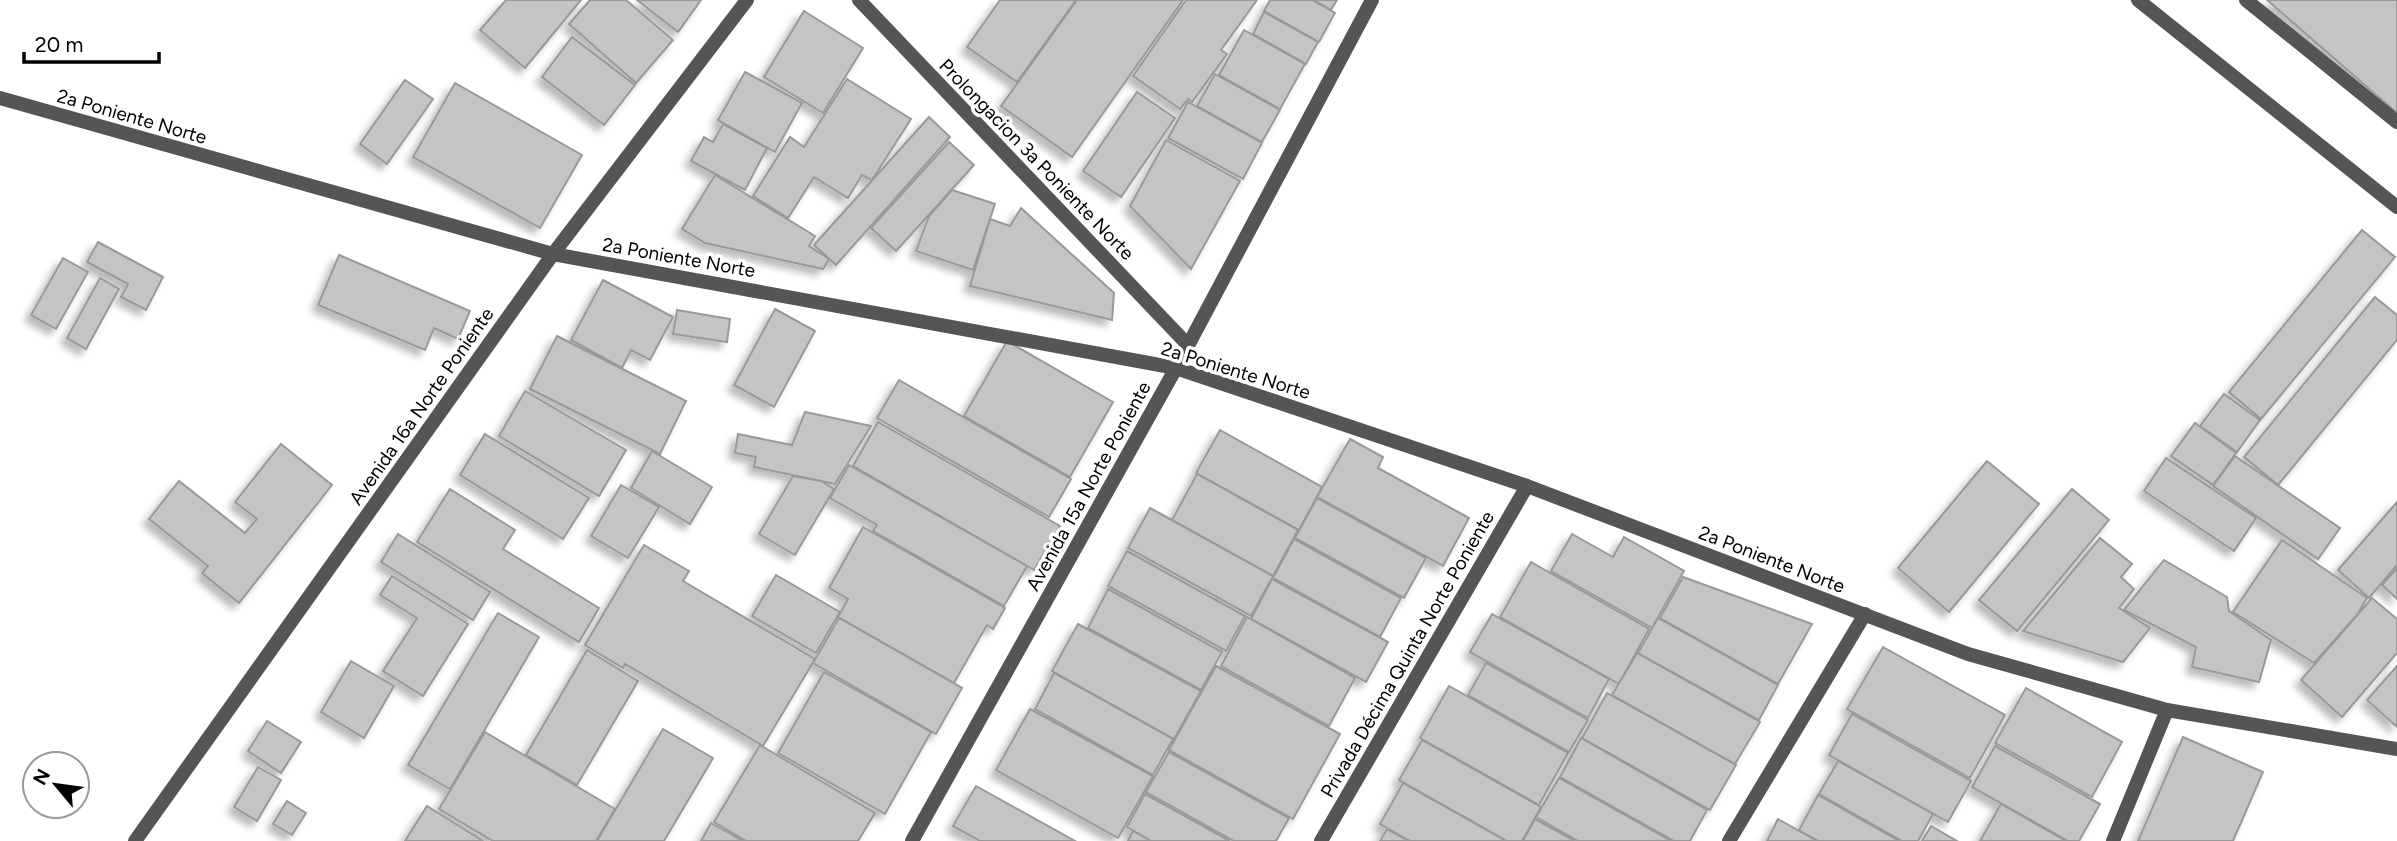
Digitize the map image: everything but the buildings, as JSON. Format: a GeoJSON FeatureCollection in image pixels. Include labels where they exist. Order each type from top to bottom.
{"type":"FeatureCollection","features":[{"type":"Feature","properties":{"kind":"street","name":"Avenida 16a Norte Poniente"},"geometry":{"type":"LineString","coordinates":[[135,841],[552,254],[747,0]]}},
{"type":"Feature","properties":{"kind":"street","name":"Prolongacion 3a Poniente Norte"},"geometry":{"type":"LineString","coordinates":[[859,0],[1188,345]]}},
{"type":"Feature","properties":{"kind":"street","name":"Avenida 15a Norte Poniente"},"geometry":{"type":"LineString","coordinates":[[912,841],[1177,368],[1372,0]]}},
{"type":"Feature","properties":{"kind":"street"},"geometry":{"type":"LineString","coordinates":[[2138,0],[2397,207]]}},
{"type":"Feature","properties":{"kind":"street"},"geometry":{"type":"LineString","coordinates":[[2246,0],[2397,122]]}},
{"type":"Feature","properties":{"kind":"street","name":"2a Poniente Norte"},"geometry":{"type":"LineString","coordinates":[[0,99],[552,254],[1177,368],[1527,486],[1968,654],[2167,710],[2397,749]]}},
{"type":"Feature","properties":{"kind":"street","name":"Privada Décima Quinta Norte Poniente"},"geometry":{"type":"LineString","coordinates":[[1321,841],[1527,486]]}},
{"type":"Feature","properties":{"kind":"street"},"geometry":{"type":"LineString","coordinates":[[1729,841],[1865,614]]}},
{"type":"Feature","properties":{"kind":"street"},"geometry":{"type":"LineString","coordinates":[[2113,841],[2167,710]]}}]}
